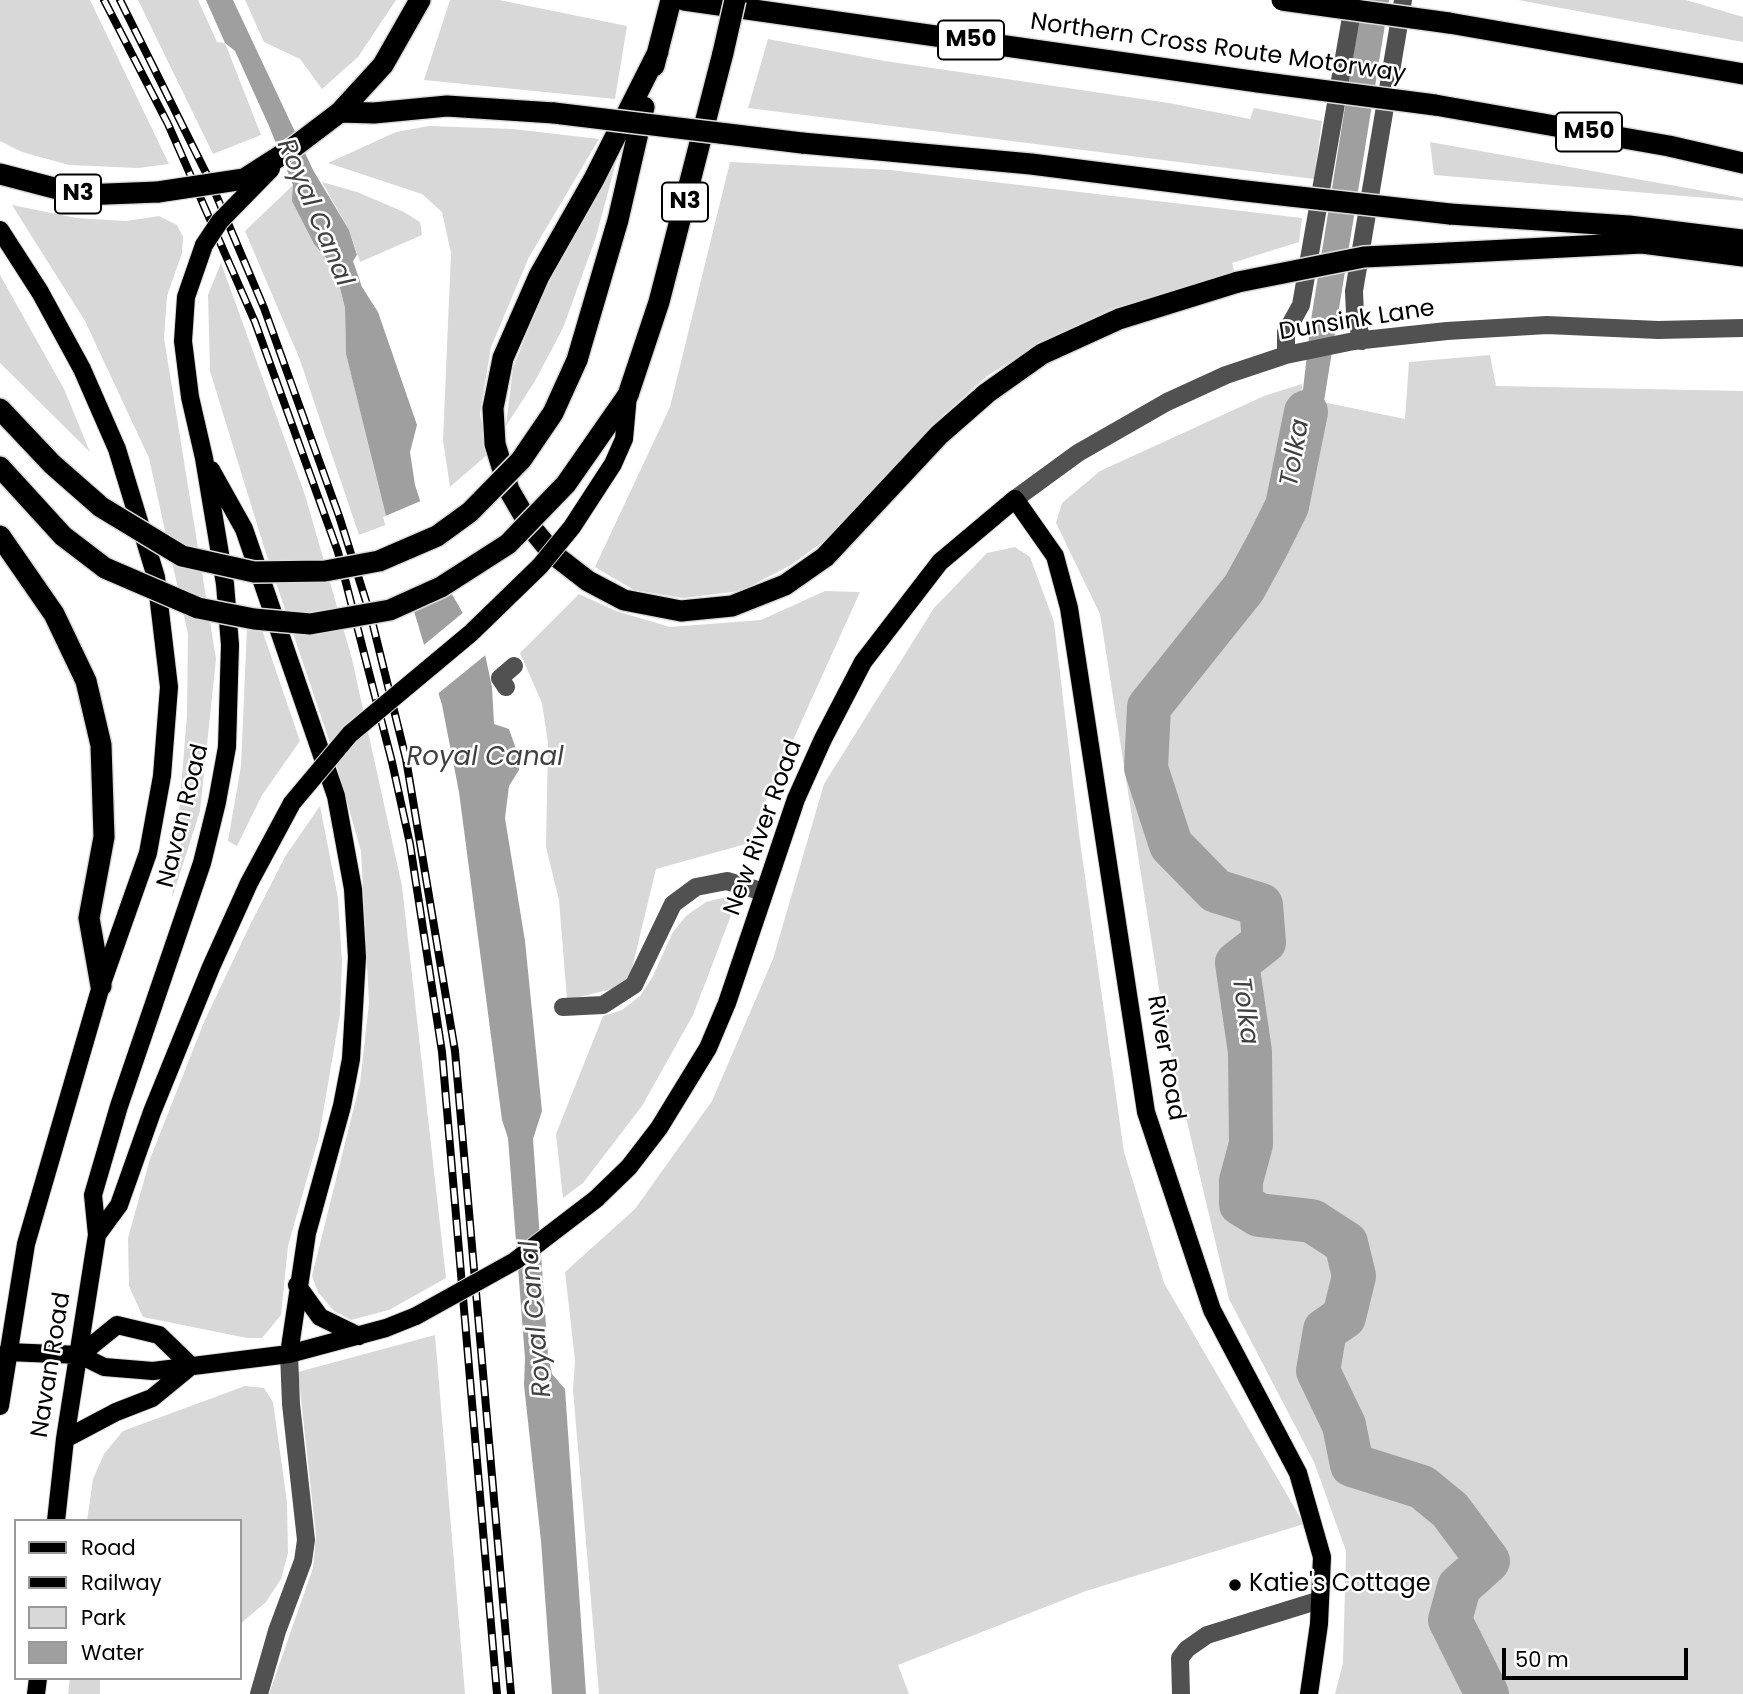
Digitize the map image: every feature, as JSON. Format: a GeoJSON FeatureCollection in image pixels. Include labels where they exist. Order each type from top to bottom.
{"type":"FeatureCollection","features":[{"type":"Feature","properties":{"kind":"highway","name":"N3"},"geometry":{"type":"LineString","coordinates":[[0,174],[81,195],[158,192],[244,179],[294,147],[332,117],[383,65],[420,0]]}},
{"type":"Feature","properties":{"kind":"highway"},"geometry":{"type":"LineString","coordinates":[[0,410],[52,464],[101,507],[182,556],[254,572],[325,571],[379,561],[437,536],[470,512],[522,460],[553,413],[577,360],[618,220],[671,0]]}},
{"type":"Feature","properties":{"kind":"highway","name":"Northern Cross Route Motorway"},"geometry":{"type":"LineString","coordinates":[[684,0],[1435,105],[1670,146],[1743,163]]}},
{"type":"Feature","properties":{"kind":"highway","name":"N3"},"geometry":{"type":"LineString","coordinates":[[628,396],[645,350],[735,0]]}},
{"type":"Feature","properties":{"kind":"highway"},"geometry":{"type":"LineString","coordinates":[[1282,0],[1449,23],[1743,74]]}},
{"type":"Feature","properties":{"kind":"highway"},"geometry":{"type":"LineString","coordinates":[[659,45],[594,179],[540,276],[503,358],[493,408],[495,444],[509,490],[530,526],[553,554],[588,581],[624,600],[681,611],[732,606],[785,585],[825,557],[939,435],[987,393],[1042,354],[1119,319],[1238,282],[1364,257],[1642,243],[1743,256]]}},
{"type":"Feature","properties":{"kind":"highway"},"geometry":{"type":"LineString","coordinates":[[332,117],[392,109],[447,106],[554,113],[802,143],[1031,164],[1450,214],[1629,226],[1743,240]]}},
{"type":"Feature","properties":{"kind":"highway"},"geometry":{"type":"LineString","coordinates":[[0,467],[63,536],[105,568],[198,608],[254,620],[310,624],[390,610],[441,587],[508,544],[566,484],[628,396]]}},
{"type":"Feature","properties":{"kind":"highway"},"geometry":{"type":"LineString","coordinates":[[0,536],[54,614],[86,681],[102,745],[104,837],[89,918],[101,986]]}},
{"type":"Feature","properties":{"kind":"main road","name":"Navan Road"},"geometry":{"type":"LineString","coordinates":[[56,1519],[65,1439],[97,1235],[93,1195],[119,1106],[202,863],[218,802],[227,747],[230,645],[222,559],[190,397],[183,341],[186,297],[204,245],[229,211],[294,147]]}},
{"type":"Feature","properties":{"kind":"main road","name":"Navan Road"},"geometry":{"type":"LineString","coordinates":[[0,230],[40,292],[82,369],[117,449],[156,577],[169,687],[162,776],[148,853],[101,986],[26,1244],[2,1351],[0,1406]]}},
{"type":"Feature","properties":{"kind":"main road"},"geometry":{"type":"LineString","coordinates":[[97,1235],[119,1205],[152,1112],[211,967],[272,837],[292,803],[349,734],[471,633],[540,566],[572,527],[613,464],[624,439],[628,396]]}},
{"type":"Feature","properties":{"kind":"main road"},"geometry":{"type":"LineString","coordinates":[[204,458],[244,529],[336,796],[353,889],[357,957],[351,1059],[342,1106],[307,1233],[297,1284],[289,1354]]}},
{"type":"Feature","properties":{"kind":"main road","name":"New River Road"},"geometry":{"type":"LineString","coordinates":[[359,1336],[416,1316],[514,1261],[596,1199],[629,1167],[659,1128],[708,1048],[727,1003],[796,799],[823,739],[863,662],[940,562],[1015,499]]}},
{"type":"Feature","properties":{"kind":"main road","name":"River Road"},"geometry":{"type":"LineString","coordinates":[[1015,499],[1055,556],[1069,608],[1146,1112],[1212,1310],[1298,1473],[1322,1557],[1321,1600],[1309,1694]]}},
{"type":"Feature","properties":{"kind":"main road"},"geometry":{"type":"LineString","coordinates":[[297,1284],[320,1317],[359,1336]]}},
{"type":"Feature","properties":{"kind":"main road"},"geometry":{"type":"LineString","coordinates":[[80,1355],[117,1325],[159,1335],[191,1366]]}},
{"type":"Feature","properties":{"kind":"main road"},"geometry":{"type":"LineString","coordinates":[[2,1351],[80,1355],[104,1367],[153,1371],[289,1354],[359,1336]]}},
{"type":"Feature","properties":{"kind":"main road"},"geometry":{"type":"LineString","coordinates":[[65,1439],[116,1412],[152,1398],[191,1366]]}},
{"type":"Feature","properties":{"kind":"street"},"geometry":{"type":"LineString","coordinates":[[1294,353],[1286,332],[1301,306],[1354,0]]}},
{"type":"Feature","properties":{"kind":"street"},"geometry":{"type":"LineString","coordinates":[[1358,341],[1354,291],[1403,0]]}},
{"type":"Feature","properties":{"kind":"street","name":"Dunsink Lane"},"geometry":{"type":"LineString","coordinates":[[1015,499],[1078,453],[1167,402],[1226,375],[1294,353],[1358,341],[1447,331],[1547,325],[1658,330],[1743,328]]}},
{"type":"Feature","properties":{"kind":"street"},"geometry":{"type":"LineString","coordinates":[[506,687],[500,678],[514,666]]}},
{"type":"Feature","properties":{"kind":"street"},"geometry":{"type":"LineString","coordinates":[[562,1007],[603,1005],[634,985],[673,904],[696,887],[727,881],[764,892]]}},
{"type":"Feature","properties":{"kind":"street"},"geometry":{"type":"LineString","coordinates":[[259,1694],[277,1631],[303,1561],[306,1540],[291,1404],[289,1354]]}},
{"type":"Feature","properties":{"kind":"street"},"geometry":{"type":"LineString","coordinates":[[1181,1694],[1180,1658],[1207,1635],[1321,1600]]}},
{"type":"Feature","properties":{"kind":"green space"},"geometry":{"type":"Polygon","coordinates":[[[0,0],[90,0],[169,164],[138,168],[69,165],[22,152],[0,141],[0,0]]]}},
{"type":"Feature","properties":{"kind":"green space"},"geometry":{"type":"Polygon","coordinates":[[[138,0],[198,0],[217,42],[225,43],[261,135],[213,154],[138,0]]]}},
{"type":"Feature","properties":{"kind":"green space"},"geometry":{"type":"Polygon","coordinates":[[[245,0],[396,0],[358,57],[322,89],[300,59],[264,42],[245,0]]]}},
{"type":"Feature","properties":{"kind":"green space"},"geometry":{"type":"Polygon","coordinates":[[[450,0],[499,0],[627,26],[615,99],[424,80],[450,0]]]}},
{"type":"Feature","properties":{"kind":"green space"},"geometry":{"type":"Polygon","coordinates":[[[1518,0],[1686,0],[1743,17],[1743,42],[1518,0]]]}},
{"type":"Feature","properties":{"kind":"green space"},"geometry":{"type":"Polygon","coordinates":[[[768,39],[885,61],[1169,103],[1250,119],[1254,108],[1322,121],[1314,179],[748,108],[768,39]]]}},
{"type":"Feature","properties":{"kind":"green space"},"geometry":{"type":"Polygon","coordinates":[[[429,126],[513,129],[599,139],[529,257],[491,347],[480,414],[488,454],[450,487],[443,440],[451,253],[442,212],[422,194],[328,163],[396,132],[429,126]]]}},
{"type":"Feature","properties":{"kind":"green space"},"geometry":{"type":"Polygon","coordinates":[[[1430,142],[1743,198],[1743,201],[1434,175],[1430,142]]]}},
{"type":"Feature","properties":{"kind":"green space"},"geometry":{"type":"Polygon","coordinates":[[[619,151],[596,237],[563,328],[535,381],[506,426],[513,368],[540,300],[619,151]]]}},
{"type":"Feature","properties":{"kind":"green space"},"geometry":{"type":"Polygon","coordinates":[[[730,162],[891,170],[1302,218],[1299,242],[1232,263],[1235,274],[1111,309],[1038,345],[987,376],[936,422],[836,532],[791,565],[741,591],[683,598],[634,590],[595,567],[670,407],[730,162]]]}},
{"type":"Feature","properties":{"kind":"green space"},"geometry":{"type":"Polygon","coordinates":[[[322,182],[357,192],[404,212],[420,222],[422,235],[360,262],[349,230],[322,182]]]}},
{"type":"Feature","properties":{"kind":"green space"},"geometry":{"type":"Polygon","coordinates":[[[293,185],[293,202],[314,244],[335,268],[345,308],[346,354],[388,524],[359,535],[300,360],[245,231],[293,185]]]}},
{"type":"Feature","properties":{"kind":"green space"},"geometry":{"type":"Polygon","coordinates":[[[12,205],[76,218],[126,221],[159,216],[177,225],[183,237],[182,253],[167,296],[164,338],[216,659],[200,811],[172,898],[187,715],[188,634],[149,458],[85,321],[12,205]]]}},
{"type":"Feature","properties":{"kind":"green space"},"geometry":{"type":"Polygon","coordinates":[[[221,263],[305,495],[352,659],[402,886],[446,1278],[389,1310],[351,1320],[334,1311],[318,1292],[312,1276],[360,1083],[369,1003],[361,851],[331,746],[264,547],[210,371],[208,295],[221,263]]]}},
{"type":"Feature","properties":{"kind":"green space"},"geometry":{"type":"Polygon","coordinates":[[[0,275],[64,389],[90,452],[0,363],[0,275]]]}},
{"type":"Feature","properties":{"kind":"green space"},"geometry":{"type":"Polygon","coordinates":[[[1490,355],[1496,386],[1743,391],[1743,1694],[1335,1694],[1343,1663],[1346,1551],[1314,1462],[1229,1299],[1166,1033],[1100,614],[1056,523],[1062,503],[1100,471],[1264,396],[1302,384],[1303,398],[1405,419],[1409,362],[1490,355]]]}},
{"type":"Feature","properties":{"kind":"green space"},"geometry":{"type":"Polygon","coordinates":[[[1015,547],[1030,557],[1054,622],[1079,834],[1124,1152],[1164,1283],[1304,1524],[1086,1591],[898,1665],[909,1694],[599,1694],[573,1390],[575,1360],[565,1272],[635,1209],[712,1101],[773,959],[824,784],[934,608],[987,553],[1015,547]]]}},
{"type":"Feature","properties":{"kind":"green space"},"geometry":{"type":"Polygon","coordinates":[[[825,591],[860,592],[746,844],[656,869],[628,985],[567,1000],[559,900],[546,847],[548,743],[542,703],[520,653],[579,594],[616,611],[670,627],[761,620],[825,591]]]}},
{"type":"Feature","properties":{"kind":"green space"},"geometry":{"type":"Polygon","coordinates":[[[247,628],[262,630],[300,741],[262,795],[237,846],[228,841],[241,766],[247,628]]]}},
{"type":"Feature","properties":{"kind":"green space"},"geometry":{"type":"Polygon","coordinates":[[[320,806],[338,898],[342,962],[340,1014],[319,1136],[288,1246],[281,1315],[262,1338],[247,1338],[143,1317],[129,1286],[128,1238],[150,1159],[204,1022],[250,925],[286,855],[320,806]]]}},
{"type":"Feature","properties":{"kind":"green space"},"geometry":{"type":"Polygon","coordinates":[[[730,896],[733,910],[693,1015],[642,1106],[583,1183],[563,1198],[556,1134],[603,1016],[622,1010],[640,996],[652,978],[673,932],[686,916],[706,902],[730,896]]]}},
{"type":"Feature","properties":{"kind":"green space"},"geometry":{"type":"Polygon","coordinates":[[[435,1335],[465,1694],[269,1694],[313,1568],[316,1536],[298,1372],[435,1335]]]}},
{"type":"Feature","properties":{"kind":"green space"},"geometry":{"type":"Polygon","coordinates":[[[245,1386],[264,1388],[273,1402],[287,1502],[288,1553],[281,1579],[266,1602],[242,1622],[242,1519],[87,1519],[93,1479],[104,1454],[123,1431],[245,1386]]]}},
{"type":"Feature","properties":{"kind":"green space"},"geometry":{"type":"Polygon","coordinates":[[[70,1680],[100,1680],[100,1694],[68,1694],[70,1680]]]}},
{"type":"Feature","properties":{"kind":"water","name":"Royal Canal"},"geometry":{"type":"Polygon","coordinates":[[[206,0],[233,0],[313,170],[349,230],[357,255],[353,261],[362,287],[378,312],[417,425],[410,452],[415,485],[449,589],[484,650],[492,687],[494,724],[509,729],[516,749],[519,770],[509,786],[505,818],[525,941],[542,1111],[533,1139],[548,1355],[552,1374],[565,1389],[586,1694],[552,1694],[541,1541],[524,1385],[525,1358],[508,1138],[502,1120],[459,792],[442,705],[388,524],[346,354],[345,308],[335,268],[314,244],[292,201],[293,185],[269,126],[235,51],[225,43],[206,0]]]}},
{"type":"Feature","properties":{"kind":"water"},"geometry":{"type":"Polygon","coordinates":[[[1362,0],[1389,0],[1324,401],[1305,474],[1285,465],[1302,398],[1311,320],[1362,0]]]}},
{"type":"Feature","properties":{"kind":"pier"},"geometry":{"type":"Polygon","coordinates":[[[423,500],[455,593],[411,612],[383,517],[423,500]]]}},
{"type":"Feature","properties":{"kind":"pier"},"geometry":{"type":"Polygon","coordinates":[[[465,611],[488,653],[435,696],[419,649],[465,611]]]}},
{"type":"Feature","properties":{"kind":"waterway","name":"Tolka"},"geometry":{"type":"LineString","coordinates":[[1306,412],[1287,506],[1267,546],[1244,588],[1149,707],[1146,768],[1171,845],[1216,891],[1261,905],[1264,942],[1237,963],[1250,1052],[1251,1144],[1241,1181],[1241,1204],[1259,1215],[1312,1221],[1346,1243],[1354,1276],[1344,1317],[1325,1330],[1318,1371],[1344,1425],[1352,1465],[1422,1487],[1450,1510],[1488,1561],[1459,1587],[1450,1620],[1487,1694]]}},
{"type":"Feature","properties":{"kind":"railway"},"geometry":{"type":"LineString","coordinates":[[104,0],[168,124],[255,322],[338,552],[392,762],[410,844],[442,1052],[497,1694]]}},
{"type":"Feature","properties":{"kind":"railway"},"geometry":{"type":"LineString","coordinates":[[120,0],[211,183],[264,308],[339,516],[371,617],[406,759],[455,1051],[511,1694]]}},
{"type":"Feature","properties":{"kind":"place","name":"Katie's Cottage"},"geometry":{"type":"Point","coordinates":[1235,1585]}}]}
